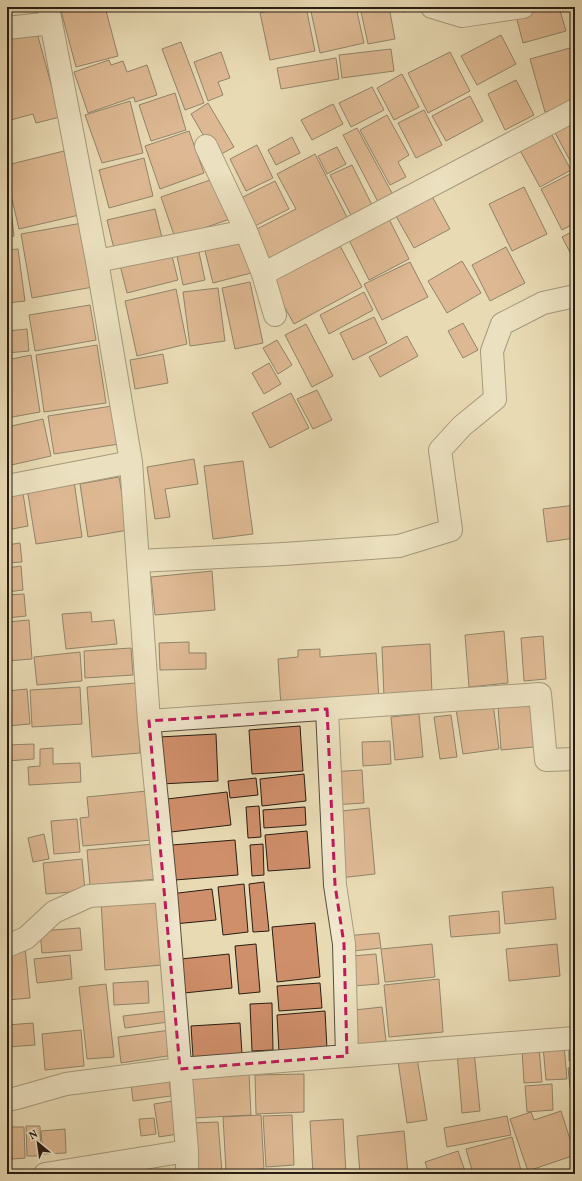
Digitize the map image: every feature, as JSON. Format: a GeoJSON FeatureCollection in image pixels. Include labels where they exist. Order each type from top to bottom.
{"type":"FeatureCollection","features":[{"type":"Feature","properties":{"kind":"street"},"geometry":{"type":"LineString","coordinates":[[432,7],[462,16],[523,7]]}},
{"type":"Feature","properties":{"kind":"street"},"geometry":{"type":"LineString","coordinates":[[7,28],[50,15],[97,261],[131,462],[149,721],[166,891],[188,1151],[188,1174]]}},
{"type":"Feature","properties":{"kind":"street"},"geometry":{"type":"LineString","coordinates":[[263,274],[575,110]]}},
{"type":"Feature","properties":{"kind":"street"},"geometry":{"type":"LineString","coordinates":[[206,146],[246,231],[263,274],[275,316]]}},
{"type":"Feature","properties":{"kind":"street"},"geometry":{"type":"LineString","coordinates":[[97,261],[246,231]]}},
{"type":"Feature","properties":{"kind":"street"},"geometry":{"type":"LineString","coordinates":[[138,561],[284,554],[399,546],[452,530],[440,450],[462,426],[495,399],[492,351],[502,324],[543,303],[575,296]]}},
{"type":"Feature","properties":{"kind":"street"},"geometry":{"type":"LineString","coordinates":[[7,486],[131,462]]}},
{"type":"Feature","properties":{"kind":"street"},"geometry":{"type":"LineString","coordinates":[[149,721],[540,694],[546,760],[575,759]]}},
{"type":"Feature","properties":{"kind":"street"},"geometry":{"type":"LineString","coordinates":[[327,709],[334,885],[344,944],[347,1056]]}},
{"type":"Feature","properties":{"kind":"street"},"geometry":{"type":"LineString","coordinates":[[7,946],[26,938],[54,912],[89,896],[166,891]]}},
{"type":"Feature","properties":{"kind":"street"},"geometry":{"type":"LineString","coordinates":[[7,1100],[66,1084],[180,1069],[575,1038]]}},
{"type":"Feature","properties":{"kind":"street"},"geometry":{"type":"LineString","coordinates":[[45,1174],[188,1151]]}},
{"type":"Feature","properties":{"kind":"highlighted area"},"geometry":{"type":"Polygon","coordinates":[[[327,709],[335,885],[344,944],[347,1056],[180,1069],[149,721],[327,709]]]}},
{"type":"Feature","properties":{"kind":"building"},"geometry":{"type":"Polygon","coordinates":[[[60,7],[105,7],[118,56],[76,67],[60,7]]]}},
{"type":"Feature","properties":{"kind":"building"},"geometry":{"type":"Polygon","coordinates":[[[287,7],[306,7],[315,51],[270,60],[260,13],[287,7]]]}},
{"type":"Feature","properties":{"kind":"building"},"geometry":{"type":"Polygon","coordinates":[[[310,7],[356,7],[364,43],[320,53],[310,7]]]}},
{"type":"Feature","properties":{"kind":"building"},"geometry":{"type":"Polygon","coordinates":[[[360,7],[389,7],[395,39],[368,44],[360,7]]]}},
{"type":"Feature","properties":{"kind":"building"},"geometry":{"type":"Polygon","coordinates":[[[403,7],[437,7],[403,12],[403,7]]]}},
{"type":"Feature","properties":{"kind":"building"},"geometry":{"type":"Polygon","coordinates":[[[533,7],[559,7],[566,31],[523,43],[515,12],[533,7]]]}},
{"type":"Feature","properties":{"kind":"building"},"geometry":{"type":"Polygon","coordinates":[[[7,29],[36,29],[60,117],[36,123],[33,114],[7,121],[7,29]]]}},
{"type":"Feature","properties":{"kind":"building"},"geometry":{"type":"Polygon","coordinates":[[[501,35],[516,64],[477,85],[461,56],[501,35]]]}},
{"type":"Feature","properties":{"kind":"building"},"geometry":{"type":"Polygon","coordinates":[[[181,42],[204,103],[185,110],[162,49],[181,42]]]}},
{"type":"Feature","properties":{"kind":"building"},"geometry":{"type":"Polygon","coordinates":[[[570,48],[575,66],[575,104],[545,112],[530,59],[570,48]]]}},
{"type":"Feature","properties":{"kind":"building"},"geometry":{"type":"Polygon","coordinates":[[[391,49],[394,71],[342,78],[339,55],[391,49]]]}},
{"type":"Feature","properties":{"kind":"building"},"geometry":{"type":"Polygon","coordinates":[[[221,52],[230,78],[218,82],[223,95],[208,101],[194,62],[221,52]]]}},
{"type":"Feature","properties":{"kind":"building"},"geometry":{"type":"Polygon","coordinates":[[[450,52],[470,91],[428,113],[408,73],[450,52]]]}},
{"type":"Feature","properties":{"kind":"building"},"geometry":{"type":"Polygon","coordinates":[[[336,58],[339,79],[281,89],[277,68],[336,58]]]}},
{"type":"Feature","properties":{"kind":"building"},"geometry":{"type":"Polygon","coordinates":[[[109,60],[111,65],[123,61],[127,72],[147,65],[157,95],[135,102],[134,97],[88,113],[74,72],[109,60]]]}},
{"type":"Feature","properties":{"kind":"building"},"geometry":{"type":"Polygon","coordinates":[[[402,74],[419,107],[394,120],[377,88],[402,74]]]}},
{"type":"Feature","properties":{"kind":"building"},"geometry":{"type":"Polygon","coordinates":[[[516,80],[534,115],[505,130],[488,94],[516,80]]]}},
{"type":"Feature","properties":{"kind":"building"},"geometry":{"type":"Polygon","coordinates":[[[372,87],[384,110],[351,127],[339,103],[372,87]]]}},
{"type":"Feature","properties":{"kind":"building"},"geometry":{"type":"Polygon","coordinates":[[[175,93],[186,130],[151,141],[139,105],[175,93]]]}},
{"type":"Feature","properties":{"kind":"building"},"geometry":{"type":"Polygon","coordinates":[[[470,96],[483,121],[446,141],[432,116],[470,96]]]}},
{"type":"Feature","properties":{"kind":"building"},"geometry":{"type":"Polygon","coordinates":[[[130,101],[143,153],[102,163],[85,115],[130,101]]]}},
{"type":"Feature","properties":{"kind":"building"},"geometry":{"type":"Polygon","coordinates":[[[208,103],[234,147],[216,157],[191,114],[208,103]]]}},
{"type":"Feature","properties":{"kind":"building"},"geometry":{"type":"Polygon","coordinates":[[[333,104],[343,124],[312,140],[301,120],[333,104]]]}},
{"type":"Feature","properties":{"kind":"building"},"geometry":{"type":"Polygon","coordinates":[[[424,110],[442,145],[416,158],[398,123],[424,110]]]}},
{"type":"Feature","properties":{"kind":"building"},"geometry":{"type":"Polygon","coordinates":[[[387,115],[409,155],[398,162],[406,177],[390,185],[360,130],[387,115]]]}},
{"type":"Feature","properties":{"kind":"building"},"geometry":{"type":"Polygon","coordinates":[[[575,118],[575,168],[574,168],[553,129],[575,118]]]}},
{"type":"Feature","properties":{"kind":"building"},"geometry":{"type":"Polygon","coordinates":[[[547,126],[571,170],[540,187],[516,143],[547,126]]]}},
{"type":"Feature","properties":{"kind":"building"},"geometry":{"type":"Polygon","coordinates":[[[357,128],[393,195],[378,202],[343,135],[357,128]]]}},
{"type":"Feature","properties":{"kind":"building"},"geometry":{"type":"Polygon","coordinates":[[[189,131],[204,173],[160,189],[145,146],[189,131]]]}},
{"type":"Feature","properties":{"kind":"building"},"geometry":{"type":"Polygon","coordinates":[[[292,137],[300,153],[276,165],[268,150],[292,137]]]}},
{"type":"Feature","properties":{"kind":"building"},"geometry":{"type":"Polygon","coordinates":[[[257,145],[273,178],[246,191],[230,159],[257,145]]]}},
{"type":"Feature","properties":{"kind":"building"},"geometry":{"type":"Polygon","coordinates":[[[337,147],[346,164],[327,174],[318,156],[337,147]]]}},
{"type":"Feature","properties":{"kind":"building"},"geometry":{"type":"Polygon","coordinates":[[[64,151],[79,215],[19,229],[7,178],[7,165],[64,151]]]}},
{"type":"Feature","properties":{"kind":"building"},"geometry":{"type":"Polygon","coordinates":[[[315,154],[350,223],[268,265],[251,232],[296,209],[277,174],[315,154]]]}},
{"type":"Feature","properties":{"kind":"building"},"geometry":{"type":"Polygon","coordinates":[[[144,158],[153,196],[109,208],[99,170],[144,158]]]}},
{"type":"Feature","properties":{"kind":"building"},"geometry":{"type":"Polygon","coordinates":[[[352,165],[374,209],[353,219],[330,175],[352,165]]]}},
{"type":"Feature","properties":{"kind":"building"},"geometry":{"type":"Polygon","coordinates":[[[570,174],[575,184],[575,223],[562,230],[541,189],[570,174]]]}},
{"type":"Feature","properties":{"kind":"building"},"geometry":{"type":"Polygon","coordinates":[[[216,178],[230,219],[175,238],[161,197],[216,178]]]}},
{"type":"Feature","properties":{"kind":"building"},"geometry":{"type":"Polygon","coordinates":[[[275,181],[289,209],[249,229],[235,201],[275,181]]]}},
{"type":"Feature","properties":{"kind":"building"},"geometry":{"type":"Polygon","coordinates":[[[524,187],[547,234],[512,251],[489,204],[524,187]]]}},
{"type":"Feature","properties":{"kind":"building"},"geometry":{"type":"Polygon","coordinates":[[[428,189],[450,229],[414,248],[392,209],[428,189]]]}},
{"type":"Feature","properties":{"kind":"building"},"geometry":{"type":"Polygon","coordinates":[[[11,209],[14,236],[7,237],[7,210],[11,209]]]}},
{"type":"Feature","properties":{"kind":"building"},"geometry":{"type":"Polygon","coordinates":[[[155,209],[163,242],[115,253],[107,220],[155,209]]]}},
{"type":"Feature","properties":{"kind":"building"},"geometry":{"type":"Polygon","coordinates":[[[386,213],[409,259],[369,280],[346,234],[386,213]]]}},
{"type":"Feature","properties":{"kind":"building"},"geometry":{"type":"Polygon","coordinates":[[[82,223],[93,287],[32,298],[21,234],[82,223]]]}},
{"type":"Feature","properties":{"kind":"building"},"geometry":{"type":"Polygon","coordinates":[[[575,230],[575,262],[562,237],[575,230]]]}},
{"type":"Feature","properties":{"kind":"building"},"geometry":{"type":"Polygon","coordinates":[[[243,240],[251,273],[213,283],[205,251],[243,240]]]}},
{"type":"Feature","properties":{"kind":"building"},"geometry":{"type":"Polygon","coordinates":[[[338,242],[362,287],[294,324],[269,279],[338,242]]]}},
{"type":"Feature","properties":{"kind":"building"},"geometry":{"type":"Polygon","coordinates":[[[506,247],[525,283],[490,301],[472,265],[506,247]]]}},
{"type":"Feature","properties":{"kind":"building"},"geometry":{"type":"Polygon","coordinates":[[[170,248],[178,280],[127,293],[119,261],[170,248]]]}},
{"type":"Feature","properties":{"kind":"building"},"geometry":{"type":"Polygon","coordinates":[[[18,249],[25,301],[7,303],[7,250],[18,249]]]}},
{"type":"Feature","properties":{"kind":"building"},"geometry":{"type":"Polygon","coordinates":[[[199,252],[205,280],[183,285],[177,256],[199,252]]]}},
{"type":"Feature","properties":{"kind":"building"},"geometry":{"type":"Polygon","coordinates":[[[462,261],[481,293],[447,313],[428,281],[462,261]]]}},
{"type":"Feature","properties":{"kind":"building"},"geometry":{"type":"Polygon","coordinates":[[[410,262],[428,297],[382,320],[364,284],[410,262]]]}},
{"type":"Feature","properties":{"kind":"building"},"geometry":{"type":"Polygon","coordinates":[[[250,282],[263,343],[235,349],[222,288],[250,282]]]}},
{"type":"Feature","properties":{"kind":"building"},"geometry":{"type":"Polygon","coordinates":[[[218,288],[225,341],[190,346],[183,292],[218,288]]]}},
{"type":"Feature","properties":{"kind":"building"},"geometry":{"type":"Polygon","coordinates":[[[176,289],[187,344],[137,356],[125,301],[176,289]]]}},
{"type":"Feature","properties":{"kind":"building"},"geometry":{"type":"Polygon","coordinates":[[[364,292],[373,310],[329,334],[320,315],[364,292]]]}},
{"type":"Feature","properties":{"kind":"building"},"geometry":{"type":"Polygon","coordinates":[[[90,305],[96,340],[35,351],[29,315],[90,305]]]}},
{"type":"Feature","properties":{"kind":"building"},"geometry":{"type":"Polygon","coordinates":[[[374,317],[387,343],[353,360],[340,333],[374,317]]]}},
{"type":"Feature","properties":{"kind":"building"},"geometry":{"type":"Polygon","coordinates":[[[463,323],[478,350],[463,358],[448,331],[463,323]]]}},
{"type":"Feature","properties":{"kind":"building"},"geometry":{"type":"Polygon","coordinates":[[[306,324],[333,376],[312,387],[285,335],[306,324]]]}},
{"type":"Feature","properties":{"kind":"building"},"geometry":{"type":"Polygon","coordinates":[[[27,329],[29,351],[7,353],[7,331],[27,329]]]}},
{"type":"Feature","properties":{"kind":"building"},"geometry":{"type":"Polygon","coordinates":[[[407,336],[418,356],[380,377],[369,357],[407,336]]]}},
{"type":"Feature","properties":{"kind":"building"},"geometry":{"type":"Polygon","coordinates":[[[277,340],[292,365],[278,374],[263,348],[277,340]]]}},
{"type":"Feature","properties":{"kind":"building"},"geometry":{"type":"Polygon","coordinates":[[[97,345],[106,403],[44,412],[36,355],[97,345]]]}},
{"type":"Feature","properties":{"kind":"building"},"geometry":{"type":"Polygon","coordinates":[[[163,354],[168,383],[135,389],[130,360],[163,354]]]}},
{"type":"Feature","properties":{"kind":"building"},"geometry":{"type":"Polygon","coordinates":[[[31,355],[40,412],[7,418],[7,360],[31,355]]]}},
{"type":"Feature","properties":{"kind":"building"},"geometry":{"type":"Polygon","coordinates":[[[269,363],[281,384],[264,394],[252,373],[269,363]]]}},
{"type":"Feature","properties":{"kind":"building"},"geometry":{"type":"Polygon","coordinates":[[[317,390],[332,420],[313,429],[297,399],[317,390]]]}},
{"type":"Feature","properties":{"kind":"building"},"geometry":{"type":"Polygon","coordinates":[[[291,393],[309,428],[270,448],[252,413],[291,393]]]}},
{"type":"Feature","properties":{"kind":"building"},"geometry":{"type":"Polygon","coordinates":[[[112,406],[119,444],[54,454],[48,416],[112,406]]]}},
{"type":"Feature","properties":{"kind":"building"},"geometry":{"type":"Polygon","coordinates":[[[43,419],[51,456],[7,466],[7,427],[43,419]]]}},
{"type":"Feature","properties":{"kind":"building"},"geometry":{"type":"Polygon","coordinates":[[[194,459],[198,484],[165,489],[170,517],[155,519],[147,467],[194,459]]]}},
{"type":"Feature","properties":{"kind":"building"},"geometry":{"type":"Polygon","coordinates":[[[243,461],[253,534],[213,539],[204,466],[243,461]]]}},
{"type":"Feature","properties":{"kind":"building"},"geometry":{"type":"Polygon","coordinates":[[[119,477],[128,530],[88,537],[80,484],[119,477]]]}},
{"type":"Feature","properties":{"kind":"building"},"geometry":{"type":"Polygon","coordinates":[[[74,481],[82,537],[36,544],[27,488],[74,481]]]}},
{"type":"Feature","properties":{"kind":"building"},"geometry":{"type":"Polygon","coordinates":[[[23,493],[28,526],[7,530],[7,496],[23,493]]]}},
{"type":"Feature","properties":{"kind":"building"},"geometry":{"type":"Polygon","coordinates":[[[575,505],[575,538],[547,542],[543,509],[575,505]]]}},
{"type":"Feature","properties":{"kind":"building"},"geometry":{"type":"Polygon","coordinates":[[[20,543],[22,562],[7,563],[7,545],[20,543]]]}},
{"type":"Feature","properties":{"kind":"building"},"geometry":{"type":"Polygon","coordinates":[[[21,566],[23,590],[7,592],[7,568],[21,566]]]}},
{"type":"Feature","properties":{"kind":"building"},"geometry":{"type":"Polygon","coordinates":[[[212,571],[215,610],[155,615],[151,577],[212,571]]]}},
{"type":"Feature","properties":{"kind":"building"},"geometry":{"type":"Polygon","coordinates":[[[24,594],[26,616],[7,618],[7,595],[24,594]]]}},
{"type":"Feature","properties":{"kind":"building"},"geometry":{"type":"Polygon","coordinates":[[[91,612],[92,622],[114,620],[117,644],[66,649],[62,614],[91,612]]]}},
{"type":"Feature","properties":{"kind":"building"},"geometry":{"type":"Polygon","coordinates":[[[29,620],[32,659],[7,661],[7,622],[29,620]]]}},
{"type":"Feature","properties":{"kind":"building"},"geometry":{"type":"Polygon","coordinates":[[[504,631],[508,683],[469,687],[465,635],[504,631]]]}},
{"type":"Feature","properties":{"kind":"building"},"geometry":{"type":"Polygon","coordinates":[[[543,636],[546,679],[524,681],[521,638],[543,636]]]}},
{"type":"Feature","properties":{"kind":"building"},"geometry":{"type":"Polygon","coordinates":[[[189,642],[189,653],[206,653],[206,669],[160,670],[159,643],[189,642]]]}},
{"type":"Feature","properties":{"kind":"building"},"geometry":{"type":"Polygon","coordinates":[[[430,644],[432,694],[384,697],[382,647],[430,644]]]}},
{"type":"Feature","properties":{"kind":"building"},"geometry":{"type":"Polygon","coordinates":[[[131,648],[133,675],[85,678],[84,651],[131,648]]]}},
{"type":"Feature","properties":{"kind":"building"},"geometry":{"type":"Polygon","coordinates":[[[320,649],[320,657],[376,653],[379,700],[281,707],[278,659],[298,657],[298,650],[320,649]]]}},
{"type":"Feature","properties":{"kind":"building"},"geometry":{"type":"Polygon","coordinates":[[[80,652],[82,681],[37,685],[34,657],[80,652]]]}},
{"type":"Feature","properties":{"kind":"building"},"geometry":{"type":"Polygon","coordinates":[[[136,683],[140,753],[92,757],[87,687],[136,683]]]}},
{"type":"Feature","properties":{"kind":"building"},"geometry":{"type":"Polygon","coordinates":[[[80,687],[82,724],[32,727],[30,690],[80,687]]]}},
{"type":"Feature","properties":{"kind":"building"},"geometry":{"type":"Polygon","coordinates":[[[27,689],[30,724],[7,726],[7,691],[27,689]]]}},
{"type":"Feature","properties":{"kind":"building"},"geometry":{"type":"Polygon","coordinates":[[[531,703],[534,747],[501,750],[498,706],[531,703]]]}},
{"type":"Feature","properties":{"kind":"building"},"geometry":{"type":"Polygon","coordinates":[[[493,704],[499,749],[463,754],[456,709],[493,704]]]}},
{"type":"Feature","properties":{"kind":"building"},"geometry":{"type":"Polygon","coordinates":[[[419,714],[423,757],[395,760],[391,717],[419,714]]]}},
{"type":"Feature","properties":{"kind":"building"},"geometry":{"type":"Polygon","coordinates":[[[451,715],[457,757],[440,759],[434,717],[451,715]]]}},
{"type":"Feature","properties":{"kind":"building"},"geometry":{"type":"Polygon","coordinates":[[[300,726],[303,771],[252,774],[249,730],[300,726]]]}},
{"type":"Feature","properties":{"kind":"building"},"geometry":{"type":"Polygon","coordinates":[[[216,734],[218,781],[161,784],[159,737],[216,734]]]}},
{"type":"Feature","properties":{"kind":"building"},"geometry":{"type":"Polygon","coordinates":[[[390,741],[391,764],[363,766],[362,742],[390,741]]]}},
{"type":"Feature","properties":{"kind":"building"},"geometry":{"type":"Polygon","coordinates":[[[34,744],[34,759],[7,761],[7,745],[34,744]]]}},
{"type":"Feature","properties":{"kind":"building"},"geometry":{"type":"Polygon","coordinates":[[[53,748],[53,764],[80,763],[81,782],[29,785],[28,767],[40,766],[40,749],[53,748]]]}},
{"type":"Feature","properties":{"kind":"building"},"geometry":{"type":"Polygon","coordinates":[[[362,770],[364,803],[332,805],[330,772],[362,770]]]}},
{"type":"Feature","properties":{"kind":"building"},"geometry":{"type":"Polygon","coordinates":[[[304,774],[306,801],[262,806],[260,779],[304,774]]]}},
{"type":"Feature","properties":{"kind":"building"},"geometry":{"type":"Polygon","coordinates":[[[256,778],[258,795],[230,798],[228,781],[256,778]]]}},
{"type":"Feature","properties":{"kind":"building"},"geometry":{"type":"Polygon","coordinates":[[[147,791],[152,840],[83,846],[80,818],[89,817],[87,797],[147,791]]]}},
{"type":"Feature","properties":{"kind":"building"},"geometry":{"type":"Polygon","coordinates":[[[227,792],[231,825],[171,832],[167,799],[227,792]]]}},
{"type":"Feature","properties":{"kind":"building"},"geometry":{"type":"Polygon","coordinates":[[[259,806],[261,837],[248,838],[246,807],[259,806]]]}},
{"type":"Feature","properties":{"kind":"building"},"geometry":{"type":"Polygon","coordinates":[[[305,807],[306,825],[264,828],[263,810],[305,807]]]}},
{"type":"Feature","properties":{"kind":"building"},"geometry":{"type":"Polygon","coordinates":[[[369,808],[375,874],[330,879],[324,813],[369,808]]]}},
{"type":"Feature","properties":{"kind":"building"},"geometry":{"type":"Polygon","coordinates":[[[77,819],[80,852],[54,854],[51,821],[77,819]]]}},
{"type":"Feature","properties":{"kind":"building"},"geometry":{"type":"Polygon","coordinates":[[[307,831],[310,868],[268,871],[265,835],[307,831]]]}},
{"type":"Feature","properties":{"kind":"building"},"geometry":{"type":"Polygon","coordinates":[[[44,834],[49,859],[33,862],[28,838],[44,834]]]}},
{"type":"Feature","properties":{"kind":"building"},"geometry":{"type":"Polygon","coordinates":[[[235,840],[238,875],[175,880],[172,845],[235,840]]]}},
{"type":"Feature","properties":{"kind":"building"},"geometry":{"type":"Polygon","coordinates":[[[154,844],[157,879],[90,885],[87,850],[154,844]]]}},
{"type":"Feature","properties":{"kind":"building"},"geometry":{"type":"Polygon","coordinates":[[[263,844],[264,875],[252,876],[250,845],[263,844]]]}},
{"type":"Feature","properties":{"kind":"building"},"geometry":{"type":"Polygon","coordinates":[[[82,859],[85,891],[46,894],[43,863],[82,859]]]}},
{"type":"Feature","properties":{"kind":"building"},"geometry":{"type":"Polygon","coordinates":[[[264,882],[269,931],[253,932],[249,884],[264,882]]]}},
{"type":"Feature","properties":{"kind":"building"},"geometry":{"type":"Polygon","coordinates":[[[244,884],[248,932],[223,935],[218,887],[244,884]]]}},
{"type":"Feature","properties":{"kind":"building"},"geometry":{"type":"Polygon","coordinates":[[[553,887],[556,919],[505,924],[502,892],[553,887]]]}},
{"type":"Feature","properties":{"kind":"building"},"geometry":{"type":"Polygon","coordinates":[[[212,889],[216,920],[174,924],[170,894],[212,889]]]}},
{"type":"Feature","properties":{"kind":"building"},"geometry":{"type":"Polygon","coordinates":[[[157,897],[162,965],[105,970],[101,901],[157,897]]]}},
{"type":"Feature","properties":{"kind":"building"},"geometry":{"type":"Polygon","coordinates":[[[499,911],[500,933],[451,937],[449,916],[499,911]]]}},
{"type":"Feature","properties":{"kind":"building"},"geometry":{"type":"Polygon","coordinates":[[[315,923],[320,977],[277,982],[272,927],[315,923]]]}},
{"type":"Feature","properties":{"kind":"building"},"geometry":{"type":"Polygon","coordinates":[[[80,928],[82,950],[42,953],[40,931],[80,928]]]}},
{"type":"Feature","properties":{"kind":"building"},"geometry":{"type":"Polygon","coordinates":[[[379,933],[381,948],[334,953],[333,937],[379,933]]]}},
{"type":"Feature","properties":{"kind":"building"},"geometry":{"type":"Polygon","coordinates":[[[256,944],[260,992],[239,994],[235,946],[256,944]]]}},
{"type":"Feature","properties":{"kind":"building"},"geometry":{"type":"Polygon","coordinates":[[[432,944],[435,977],[385,982],[381,949],[432,944]]]}},
{"type":"Feature","properties":{"kind":"building"},"geometry":{"type":"Polygon","coordinates":[[[557,944],[560,976],[509,981],[506,949],[557,944]]]}},
{"type":"Feature","properties":{"kind":"building"},"geometry":{"type":"Polygon","coordinates":[[[25,947],[30,998],[7,1000],[7,949],[25,947]]]}},
{"type":"Feature","properties":{"kind":"building"},"geometry":{"type":"Polygon","coordinates":[[[229,954],[232,988],[184,993],[181,959],[229,954]]]}},
{"type":"Feature","properties":{"kind":"building"},"geometry":{"type":"Polygon","coordinates":[[[376,954],[379,984],[342,987],[340,957],[376,954]]]}},
{"type":"Feature","properties":{"kind":"building"},"geometry":{"type":"Polygon","coordinates":[[[70,955],[72,979],[37,983],[34,959],[70,955]]]}},
{"type":"Feature","properties":{"kind":"building"},"geometry":{"type":"Polygon","coordinates":[[[439,979],[443,1032],[389,1037],[384,985],[439,979]]]}},
{"type":"Feature","properties":{"kind":"building"},"geometry":{"type":"Polygon","coordinates":[[[148,981],[149,1003],[114,1005],[113,983],[148,981]]]}},
{"type":"Feature","properties":{"kind":"building"},"geometry":{"type":"Polygon","coordinates":[[[320,983],[322,1008],[279,1011],[277,986],[320,983]]]}},
{"type":"Feature","properties":{"kind":"building"},"geometry":{"type":"Polygon","coordinates":[[[106,984],[114,1057],[87,1059],[79,987],[106,984]]]}},
{"type":"Feature","properties":{"kind":"building"},"geometry":{"type":"Polygon","coordinates":[[[272,1003],[273,1050],[252,1051],[250,1004],[272,1003]]]}},
{"type":"Feature","properties":{"kind":"building"},"geometry":{"type":"Polygon","coordinates":[[[382,1007],[386,1041],[350,1046],[346,1011],[382,1007]]]}},
{"type":"Feature","properties":{"kind":"building"},"geometry":{"type":"Polygon","coordinates":[[[166,1011],[168,1022],[125,1028],[123,1016],[166,1011]]]}},
{"type":"Feature","properties":{"kind":"building"},"geometry":{"type":"Polygon","coordinates":[[[325,1011],[327,1049],[279,1052],[277,1015],[325,1011]]]}},
{"type":"Feature","properties":{"kind":"building"},"geometry":{"type":"Polygon","coordinates":[[[33,1023],[35,1045],[7,1047],[7,1025],[33,1023]]]}},
{"type":"Feature","properties":{"kind":"building"},"geometry":{"type":"Polygon","coordinates":[[[240,1023],[242,1054],[193,1057],[191,1026],[240,1023]]]}},
{"type":"Feature","properties":{"kind":"building"},"geometry":{"type":"Polygon","coordinates":[[[81,1030],[84,1066],[45,1070],[42,1034],[81,1030]]]}},
{"type":"Feature","properties":{"kind":"building"},"geometry":{"type":"Polygon","coordinates":[[[171,1030],[174,1055],[121,1063],[118,1037],[171,1030]]]}},
{"type":"Feature","properties":{"kind":"building"},"geometry":{"type":"Polygon","coordinates":[[[564,1044],[567,1079],[546,1080],[543,1046],[564,1044]]]}},
{"type":"Feature","properties":{"kind":"building"},"geometry":{"type":"Polygon","coordinates":[[[569,1044],[575,1044],[575,1061],[569,1061],[569,1044]]]}},
{"type":"Feature","properties":{"kind":"building"},"geometry":{"type":"Polygon","coordinates":[[[539,1048],[542,1082],[524,1083],[522,1049],[539,1048]]]}},
{"type":"Feature","properties":{"kind":"building"},"geometry":{"type":"Polygon","coordinates":[[[474,1051],[480,1111],[462,1113],[457,1053],[474,1051]]]}},
{"type":"Feature","properties":{"kind":"building"},"geometry":{"type":"Polygon","coordinates":[[[417,1058],[427,1120],[407,1123],[398,1061],[417,1058]]]}},
{"type":"Feature","properties":{"kind":"building"},"geometry":{"type":"Polygon","coordinates":[[[575,1067],[575,1106],[572,1106],[568,1068],[575,1067]]]}},
{"type":"Feature","properties":{"kind":"building"},"geometry":{"type":"Polygon","coordinates":[[[168,1069],[171,1096],[133,1101],[130,1074],[168,1069]]]}},
{"type":"Feature","properties":{"kind":"building"},"geometry":{"type":"Polygon","coordinates":[[[249,1074],[251,1115],[192,1118],[190,1077],[249,1074]]]}},
{"type":"Feature","properties":{"kind":"building"},"geometry":{"type":"Polygon","coordinates":[[[304,1074],[304,1112],[256,1114],[255,1075],[304,1074]]]}},
{"type":"Feature","properties":{"kind":"building"},"geometry":{"type":"Polygon","coordinates":[[[552,1084],[553,1110],[527,1112],[525,1086],[552,1084]]]}},
{"type":"Feature","properties":{"kind":"building"},"geometry":{"type":"Polygon","coordinates":[[[173,1101],[178,1134],[159,1137],[154,1104],[173,1101]]]}},
{"type":"Feature","properties":{"kind":"building"},"geometry":{"type":"Polygon","coordinates":[[[561,1111],[575,1155],[528,1171],[510,1119],[531,1112],[534,1120],[561,1111]]]}},
{"type":"Feature","properties":{"kind":"building"},"geometry":{"type":"Polygon","coordinates":[[[261,1115],[264,1169],[226,1171],[223,1117],[261,1115]]]}},
{"type":"Feature","properties":{"kind":"building"},"geometry":{"type":"Polygon","coordinates":[[[292,1115],[294,1165],[266,1167],[263,1116],[292,1115]]]}},
{"type":"Feature","properties":{"kind":"building"},"geometry":{"type":"Polygon","coordinates":[[[507,1116],[511,1135],[447,1147],[444,1128],[507,1116]]]}},
{"type":"Feature","properties":{"kind":"building"},"geometry":{"type":"Polygon","coordinates":[[[7,1118],[12,1160],[7,1160],[7,1118]]]}},
{"type":"Feature","properties":{"kind":"building"},"geometry":{"type":"Polygon","coordinates":[[[154,1118],[156,1134],[141,1136],[139,1119],[154,1118]]]}},
{"type":"Feature","properties":{"kind":"building"},"geometry":{"type":"Polygon","coordinates":[[[343,1119],[346,1174],[313,1174],[310,1121],[343,1119]]]}},
{"type":"Feature","properties":{"kind":"building"},"geometry":{"type":"Polygon","coordinates":[[[218,1122],[222,1172],[197,1174],[193,1123],[218,1122]]]}},
{"type":"Feature","properties":{"kind":"building"},"geometry":{"type":"Polygon","coordinates":[[[26,1126],[40,1126],[41,1156],[27,1156],[26,1126]]]}},
{"type":"Feature","properties":{"kind":"building"},"geometry":{"type":"Polygon","coordinates":[[[10,1127],[24,1127],[25,1158],[12,1159],[10,1127]]]}},
{"type":"Feature","properties":{"kind":"building"},"geometry":{"type":"Polygon","coordinates":[[[65,1129],[66,1153],[43,1154],[41,1131],[65,1129]]]}},
{"type":"Feature","properties":{"kind":"building"},"geometry":{"type":"Polygon","coordinates":[[[404,1131],[408,1174],[360,1174],[357,1136],[404,1131]]]}},
{"type":"Feature","properties":{"kind":"building"},"geometry":{"type":"Polygon","coordinates":[[[512,1137],[522,1174],[473,1174],[466,1149],[512,1137]]]}},
{"type":"Feature","properties":{"kind":"building"},"geometry":{"type":"Polygon","coordinates":[[[458,1151],[466,1174],[429,1174],[425,1162],[458,1151]]]}}]}
